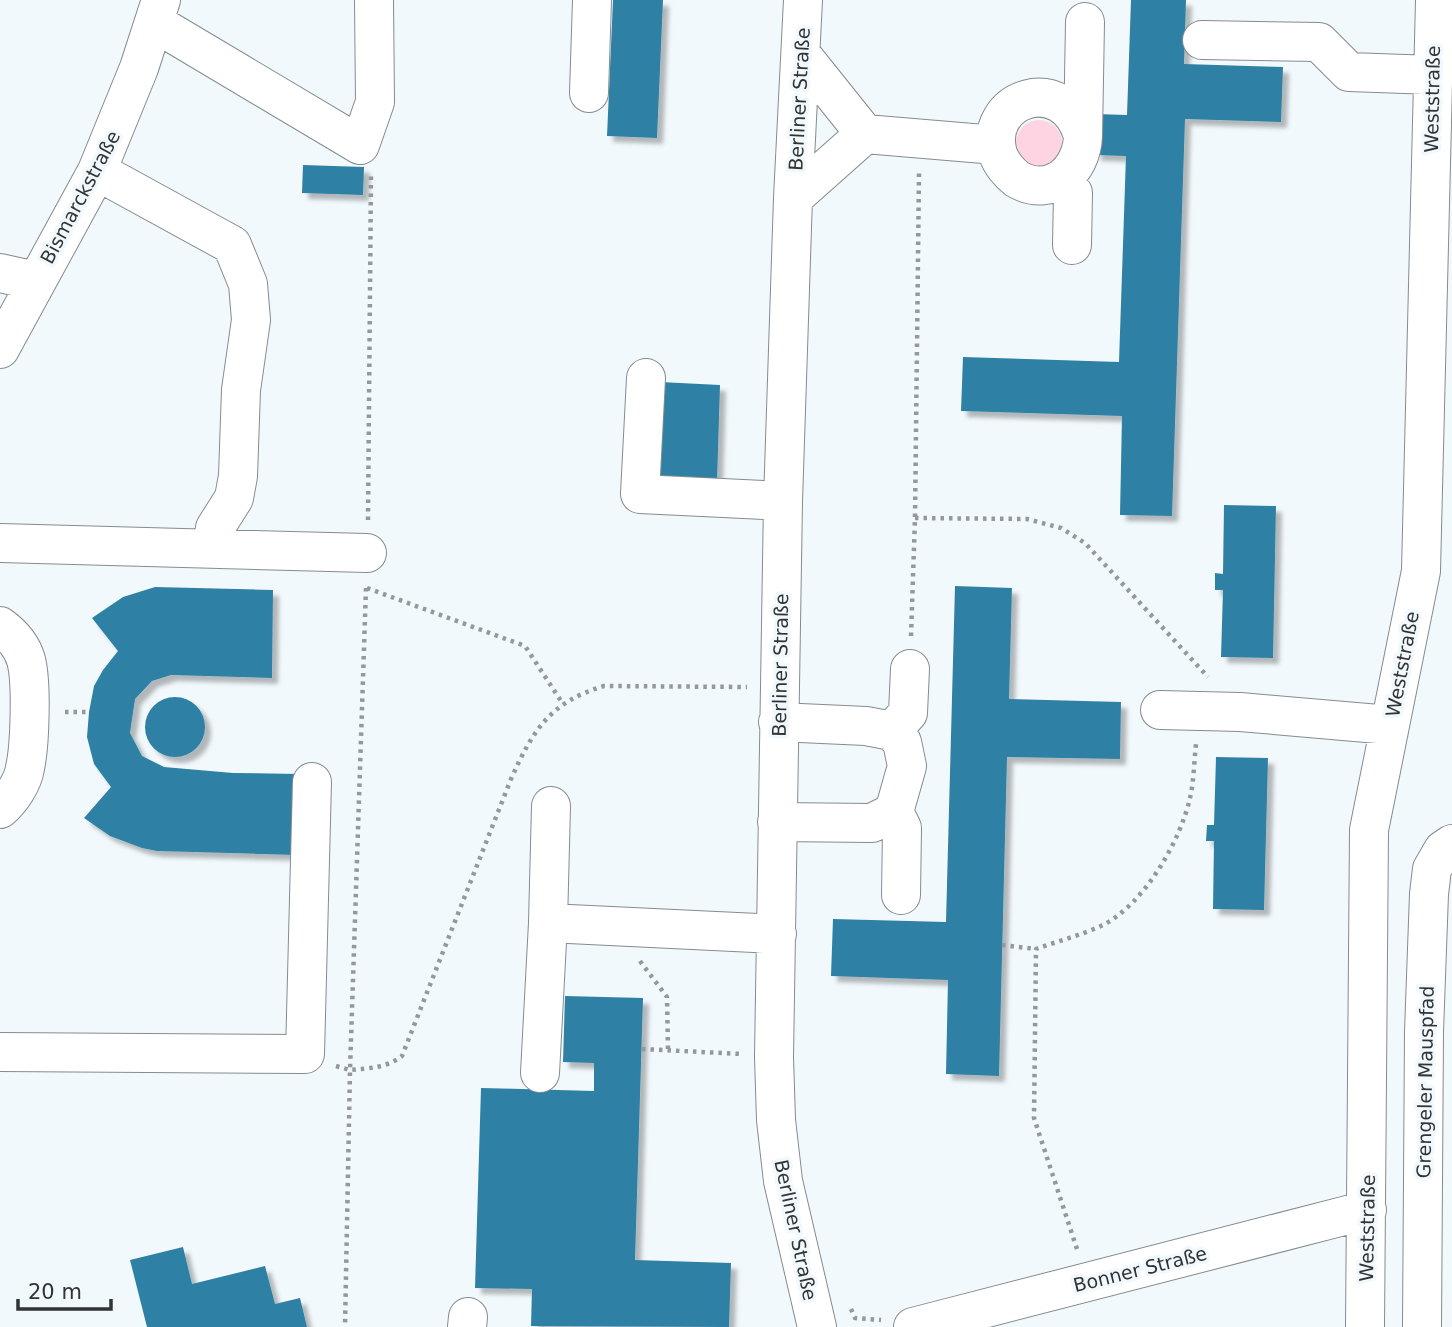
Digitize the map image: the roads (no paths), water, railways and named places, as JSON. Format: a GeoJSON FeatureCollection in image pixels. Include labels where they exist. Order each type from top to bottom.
{"type":"FeatureCollection","features":[{"type":"Feature","properties":{"kind":"street"},"geometry":{"type":"LineString","coordinates":[[158,11],[360,145],[375,102],[374,0]]}},
{"type":"Feature","properties":{"kind":"street"},"geometry":{"type":"LineString","coordinates":[[589,93],[592,0]]}},
{"type":"Feature","properties":{"kind":"street","name":"Berliner Straße"},"geometry":{"type":"LineString","coordinates":[[803,0],[783,501],[774,1056],[776,1120],[783,1181],[817,1327]]}},
{"type":"Feature","properties":{"kind":"street","name":"Weststraße"},"geometry":{"type":"LineString","coordinates":[[1365,1327],[1369,830],[1421,571],[1435,0]]}},
{"type":"Feature","properties":{"kind":"street","name":"Bismarckstraße"},"geometry":{"type":"LineString","coordinates":[[0,349],[18,277],[97,171],[119,121],[158,11]]}},
{"type":"Feature","properties":{"kind":"street"},"geometry":{"type":"LineString","coordinates":[[1083,136],[1079,121],[1070,109],[1057,100],[1028,98],[1014,105],[1003,116],[997,130],[996,145],[999,158],[1007,169],[1017,178],[1030,183],[1057,181],[1069,174],[1077,163],[1083,136],[1084,22]]}},
{"type":"Feature","properties":{"kind":"street"},"geometry":{"type":"LineString","coordinates":[[1202,40],[1319,42],[1349,72],[1433,75]]}},
{"type":"Feature","properties":{"kind":"street"},"geometry":{"type":"LineString","coordinates":[[802,54],[865,134]]}},
{"type":"Feature","properties":{"kind":"street"},"geometry":{"type":"LineString","coordinates":[[793,198],[865,134],[996,145]]}},
{"type":"Feature","properties":{"kind":"street"},"geometry":{"type":"LineString","coordinates":[[97,171],[232,245],[248,285],[251,320],[241,390],[239,476],[234,498],[215,528],[212,548]]}},
{"type":"Feature","properties":{"kind":"street"},"geometry":{"type":"LineString","coordinates":[[1057,181],[1073,193],[1072,245]]}},
{"type":"Feature","properties":{"kind":"street"},"geometry":{"type":"LineString","coordinates":[[646,378],[640,494],[783,501]]}},
{"type":"Feature","properties":{"kind":"street"},"geometry":{"type":"LineString","coordinates":[[0,543],[212,548],[367,570]]}},
{"type":"Feature","properties":{"kind":"street"},"geometry":{"type":"LineString","coordinates":[[0,626],[15,639],[26,660],[29,711],[25,770],[8,803],[0,809]]}},
{"type":"Feature","properties":{"kind":"street"},"geometry":{"type":"LineString","coordinates":[[891,732],[908,713],[910,669]]}},
{"type":"Feature","properties":{"kind":"street"},"geometry":{"type":"LineString","coordinates":[[1160,710],[1240,712],[1390,725]]}},
{"type":"Feature","properties":{"kind":"street"},"geometry":{"type":"LineString","coordinates":[[778,722],[866,726],[891,732],[902,742],[907,766],[894,812],[902,828],[901,895]]}},
{"type":"Feature","properties":{"kind":"street"},"geometry":{"type":"LineString","coordinates":[[0,1052],[305,1054],[312,782]]}},
{"type":"Feature","properties":{"kind":"street"},"geometry":{"type":"LineString","coordinates":[[540,1073],[551,806]]}},
{"type":"Feature","properties":{"kind":"street"},"geometry":{"type":"LineString","coordinates":[[778,822],[872,823],[894,812]]}},
{"type":"Feature","properties":{"kind":"street","name":"Grengeler Mauspfad"},"geometry":{"type":"LineString","coordinates":[[1422,1327],[1424,1032],[1429,894],[1432,869],[1443,850],[1452,844]]}},
{"type":"Feature","properties":{"kind":"street"},"geometry":{"type":"LineString","coordinates":[[548,922],[777,934]]}},
{"type":"Feature","properties":{"kind":"street","name":"Bonner Straße"},"geometry":{"type":"LineString","coordinates":[[913,1327],[1367,1210]]}}]}
